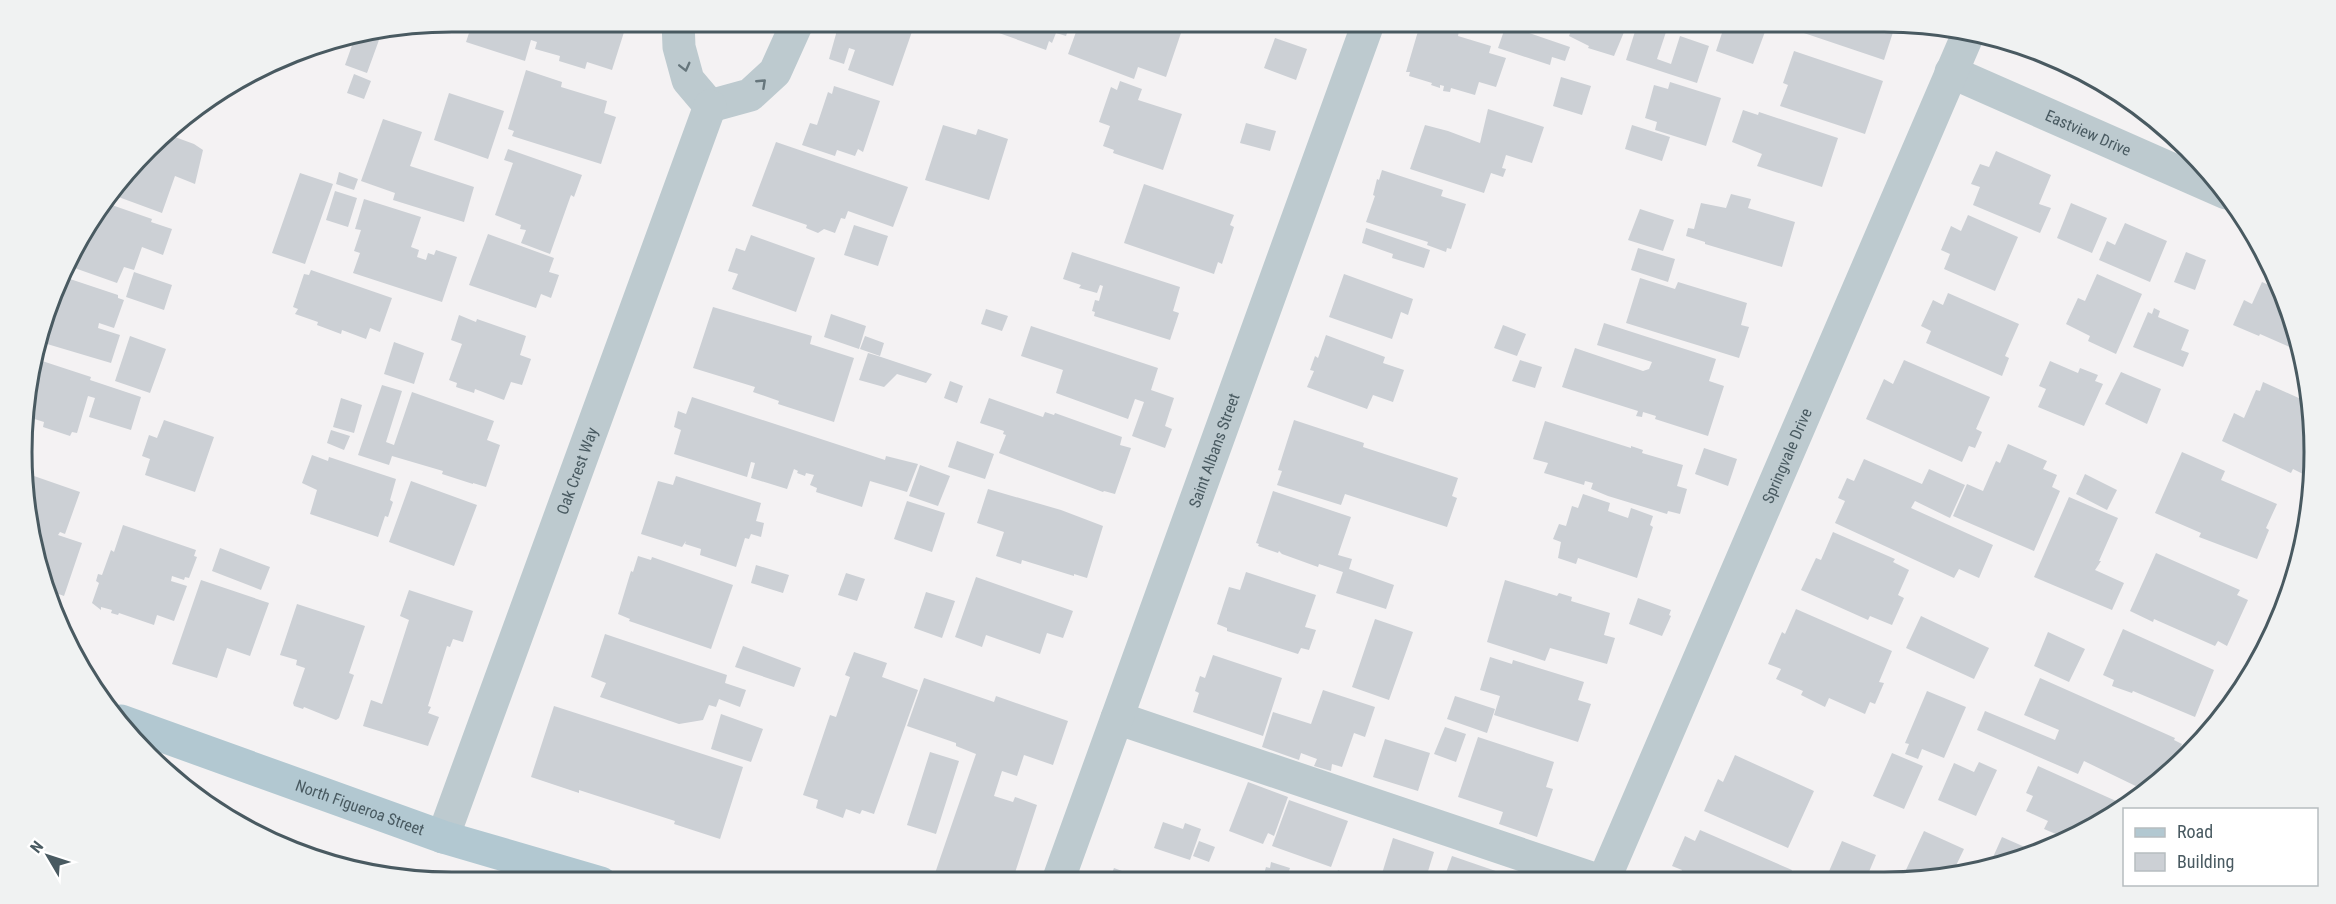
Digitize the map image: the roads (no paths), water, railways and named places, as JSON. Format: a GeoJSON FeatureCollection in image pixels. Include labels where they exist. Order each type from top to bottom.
{"type":"FeatureCollection","features":[{"type":"Feature","properties":{"kind":"main road","name":"North Figueroa Street"},"geometry":{"type":"LineString","coordinates":[[133,725],[443,837],[563,872]]}},
{"type":"Feature","properties":{"kind":"street"},"geometry":{"type":"LineString","coordinates":[[678,32],[679,47],[688,80],[710,106],[750,95],[775,72],[793,32]]}},
{"type":"Feature","properties":{"kind":"street","name":"Saint Albans Street"},"geometry":{"type":"LineString","coordinates":[[1062,872],[1365,32]]}},
{"type":"Feature","properties":{"kind":"street","name":"Springvale Drive"},"geometry":{"type":"LineString","coordinates":[[1607,872],[1965,40]]}},
{"type":"Feature","properties":{"kind":"street","name":"Eastview Drive"},"geometry":{"type":"LineString","coordinates":[[1951,72],[2209,186]]}},
{"type":"Feature","properties":{"kind":"street","name":"Oak Crest Way"},"geometry":{"type":"LineString","coordinates":[[443,837],[710,106]]}},
{"type":"Feature","properties":{"kind":"street"},"geometry":{"type":"LineString","coordinates":[[1117,718],[1573,872]]}}]}
